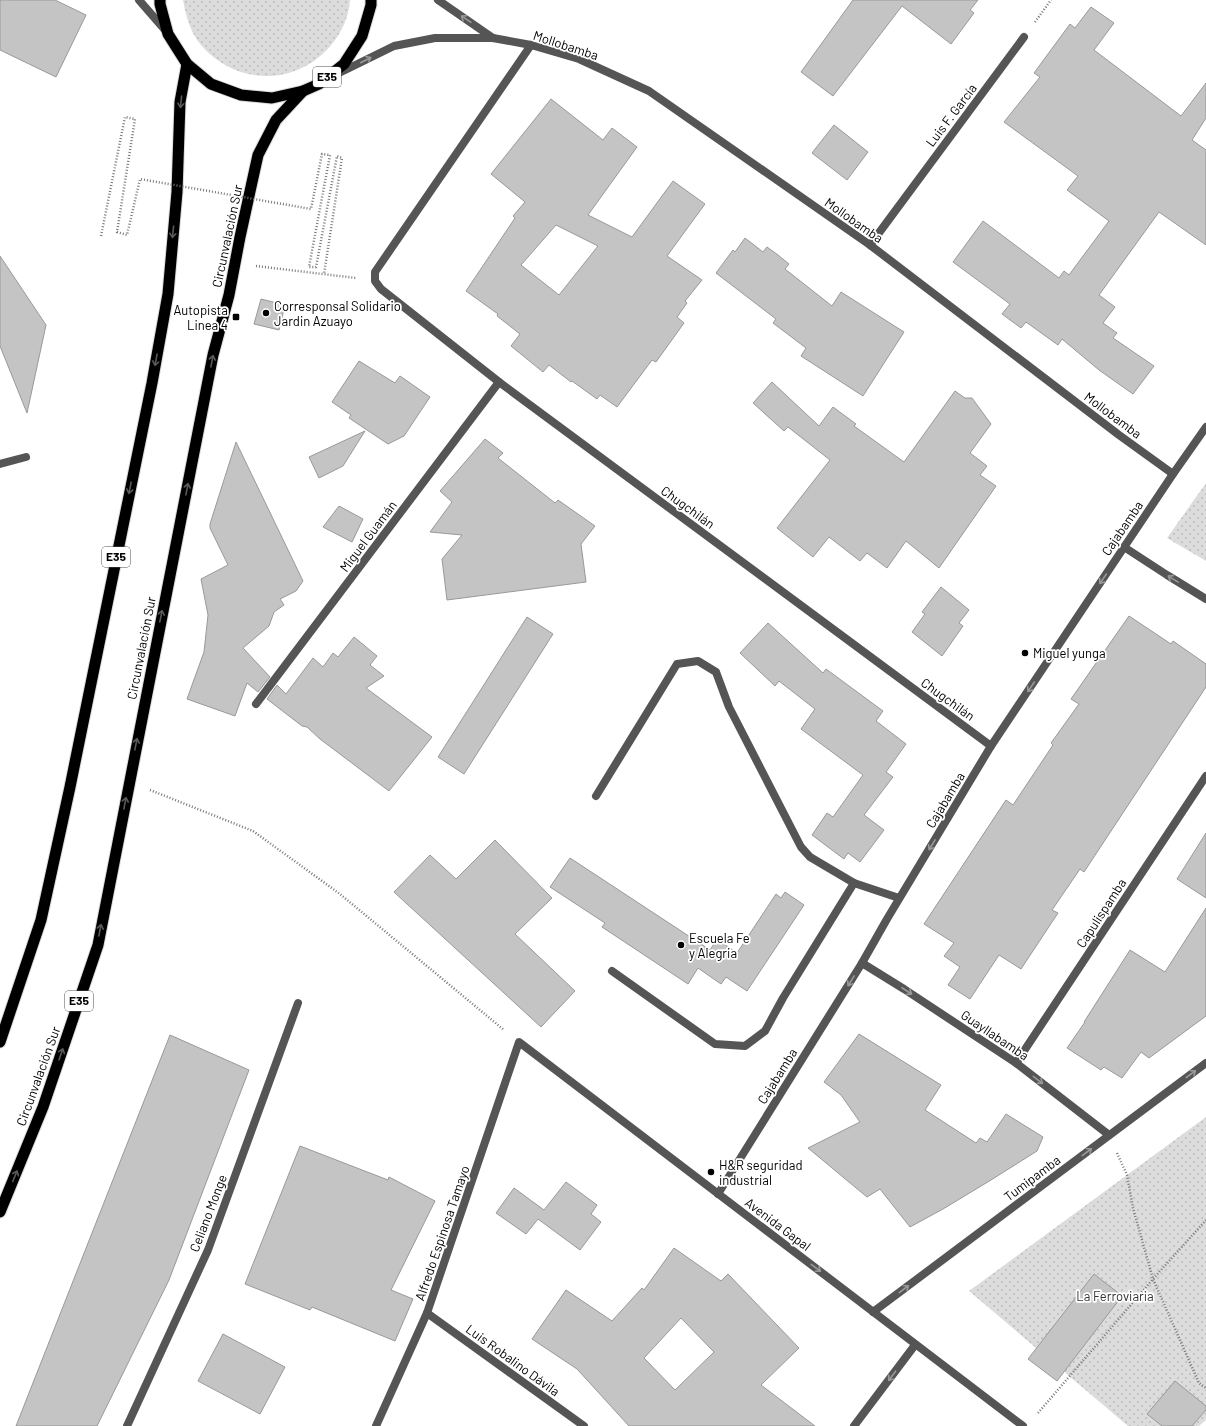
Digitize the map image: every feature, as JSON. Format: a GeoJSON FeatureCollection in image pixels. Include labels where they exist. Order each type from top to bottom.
{"type":"FeatureCollection","features":[{"type":"Feature","properties":{"kind":"highway","name":"E35"},"geometry":{"type":"LineString","coordinates":[[160,0],[168,34],[187,64],[211,84],[241,95],[272,98],[303,91],[319,84],[344,64],[362,36],[371,5],[371,0]]}},
{"type":"Feature","properties":{"kind":"highway","name":"E35"},"geometry":{"type":"LineString","coordinates":[[0,1042],[41,920],[70,788],[152,383],[168,294],[177,192],[180,102],[187,64]]}},
{"type":"Feature","properties":{"kind":"highway","name":"Circunvalación Sur"},"geometry":{"type":"LineString","coordinates":[[0,1212],[43,1107],[98,945],[213,355],[229,295],[258,155],[276,120],[303,91]]}},
{"type":"Feature","properties":{"kind":"street"},"geometry":{"type":"LineString","coordinates":[[139,0],[168,34]]}},
{"type":"Feature","properties":{"kind":"street","name":"Mollobamba"},"geometry":{"type":"LineString","coordinates":[[438,0],[493,38]]}},
{"type":"Feature","properties":{"kind":"street","name":"Luis F. García"},"geometry":{"type":"LineString","coordinates":[[870,245],[1024,37]]}},
{"type":"Feature","properties":{"kind":"street","name":"Mollobamba"},"geometry":{"type":"LineString","coordinates":[[319,84],[394,46],[435,38],[493,38],[530,45],[579,59],[648,91],[870,245],[1119,435],[1173,474]]}},
{"type":"Feature","properties":{"kind":"street"},"geometry":{"type":"LineString","coordinates":[[374,281],[375,272],[530,45]]}},
{"type":"Feature","properties":{"kind":"street","name":"Chugchilán"},"geometry":{"type":"LineString","coordinates":[[374,281],[381,289],[499,382],[991,746]]}},
{"type":"Feature","properties":{"kind":"street","name":"Miguel Guamán"},"geometry":{"type":"LineString","coordinates":[[256,704],[499,382]]}},
{"type":"Feature","properties":{"kind":"street","name":"Cajabamba"},"geometry":{"type":"LineString","coordinates":[[718,1194],[862,963],[899,898],[991,746],[1206,427]]}},
{"type":"Feature","properties":{"kind":"street"},"geometry":{"type":"LineString","coordinates":[[0,464],[26,457]]}},
{"type":"Feature","properties":{"kind":"street"},"geometry":{"type":"LineString","coordinates":[[1124,547],[1206,599]]}},
{"type":"Feature","properties":{"kind":"street"},"geometry":{"type":"LineString","coordinates":[[596,796],[677,664],[698,661],[716,672],[729,707],[801,847],[810,857],[854,883],[899,898]]}},
{"type":"Feature","properties":{"kind":"street","name":"Capulispamba"},"geometry":{"type":"LineString","coordinates":[[1016,1063],[1206,776]]}},
{"type":"Feature","properties":{"kind":"street"},"geometry":{"type":"LineString","coordinates":[[612,971],[715,1044],[745,1046],[765,1031],[783,998],[854,883]]}},
{"type":"Feature","properties":{"kind":"street","name":"Guayllabamba"},"geometry":{"type":"LineString","coordinates":[[862,963],[1016,1063],[1109,1136]]}},
{"type":"Feature","properties":{"kind":"street","name":"Celiano Monge"},"geometry":{"type":"LineString","coordinates":[[126,1426],[208,1250],[298,1003]]}},
{"type":"Feature","properties":{"kind":"street","name":"Avenida Gapal"},"geometry":{"type":"LineString","coordinates":[[519,1042],[1023,1426]]}},
{"type":"Feature","properties":{"kind":"street","name":"Alfredo Espinosa Tamayo"},"geometry":{"type":"LineString","coordinates":[[376,1426],[427,1313],[519,1042]]}},
{"type":"Feature","properties":{"kind":"street","name":"Tumipamba"},"geometry":{"type":"LineString","coordinates":[[873,1312],[1206,1063]]}},
{"type":"Feature","properties":{"kind":"street","name":"Luis Robalino Dávila"},"geometry":{"type":"LineString","coordinates":[[427,1313],[584,1426]]}},
{"type":"Feature","properties":{"kind":"street"},"geometry":{"type":"LineString","coordinates":[[854,1426],[915,1345]]}},
{"type":"Feature","properties":{"kind":"path"},"geometry":{"type":"LineString","coordinates":[[1024,37],[1052,0]]}},
{"type":"Feature","properties":{"kind":"path"},"geometry":{"type":"LineString","coordinates":[[101,236],[125,117],[135,119],[117,232],[127,235],[140,179],[311,209],[322,154],[330,156],[309,267],[316,267],[337,156],[342,158],[324,274]]}},
{"type":"Feature","properties":{"kind":"path"},"geometry":{"type":"LineString","coordinates":[[235,264],[374,281]]}},
{"type":"Feature","properties":{"kind":"path"},"geometry":{"type":"LineString","coordinates":[[129,782],[253,831],[340,894],[519,1042]]}},
{"type":"Feature","properties":{"kind":"path"},"geometry":{"type":"LineString","coordinates":[[1109,1136],[1127,1175],[1133,1208],[1153,1279],[1199,1383],[1206,1388]]}},
{"type":"Feature","properties":{"kind":"path"},"geometry":{"type":"LineString","coordinates":[[1038,1414],[1153,1279],[1206,1220]]}},
{"type":"Feature","properties":{"kind":"green space"},"geometry":{"type":"Polygon","coordinates":[[[183,0],[350,0],[347,18],[339,34],[332,44],[318,58],[302,68],[284,74],[266,76],[249,74],[231,68],[215,58],[201,45],[194,35],[187,18],[183,0]]]}},
{"type":"Feature","properties":{"kind":"green space"},"geometry":{"type":"Polygon","coordinates":[[[1206,483],[1206,561],[1167,538],[1206,483]]]}},
{"type":"Feature","properties":{"kind":"green space","name":"La Ferroviaria"},"geometry":{"type":"Polygon","coordinates":[[[1206,1117],[1206,1420],[1199,1426],[1128,1426],[969,1291],[1206,1117]]]}},
{"type":"Feature","properties":{"kind":"building"},"geometry":{"type":"Polygon","coordinates":[[[0,0],[55,0],[86,15],[56,77],[0,50],[0,0]]]}},
{"type":"Feature","properties":{"kind":"building"},"geometry":{"type":"Polygon","coordinates":[[[853,0],[978,0],[970,10],[974,13],[951,44],[902,6],[833,96],[801,72],[853,0]]]}},
{"type":"Feature","properties":{"kind":"building"},"geometry":{"type":"Polygon","coordinates":[[[1091,7],[1114,23],[1094,50],[1181,116],[1206,83],[1206,118],[1192,140],[1206,150],[1206,245],[1159,212],[1099,295],[1115,307],[1103,323],[1117,333],[1113,338],[1154,366],[1133,394],[1099,370],[1062,339],[1058,345],[1026,322],[1021,328],[1002,314],[1010,304],[953,262],[983,221],[1059,278],[1064,271],[1069,275],[1109,221],[1067,190],[1078,176],[1004,122],[1040,77],[1034,73],[1070,24],[1075,28],[1091,7]]]}},
{"type":"Feature","properties":{"kind":"building"},"geometry":{"type":"Polygon","coordinates":[[[551,99],[603,140],[612,128],[637,147],[588,215],[632,237],[673,181],[705,204],[667,256],[702,280],[685,301],[687,303],[677,317],[684,323],[656,362],[652,360],[617,407],[600,395],[597,399],[549,365],[543,372],[511,346],[520,334],[497,316],[498,314],[466,291],[515,218],[513,216],[525,202],[491,174],[551,99]],[[556,225],[521,265],[559,295],[598,246],[556,225]]]}},
{"type":"Feature","properties":{"kind":"building"},"geometry":{"type":"Polygon","coordinates":[[[834,125],[868,152],[847,180],[812,153],[834,125]]]}},
{"type":"Feature","properties":{"kind":"building"},"geometry":{"type":"Polygon","coordinates":[[[745,238],[763,252],[767,247],[778,255],[789,264],[785,269],[832,306],[841,292],[904,332],[863,396],[801,356],[806,348],[773,323],[776,319],[716,273],[733,250],[735,252],[745,238]]]}},
{"type":"Feature","properties":{"kind":"building"},"geometry":{"type":"Polygon","coordinates":[[[0,256],[46,325],[27,413],[0,346],[0,256]]]}},
{"type":"Feature","properties":{"kind":"building"},"geometry":{"type":"Polygon","coordinates":[[[261,299],[285,305],[279,330],[254,324],[261,299]]]}},
{"type":"Feature","properties":{"kind":"building"},"geometry":{"type":"Polygon","coordinates":[[[359,361],[395,383],[400,376],[430,397],[404,436],[388,444],[349,418],[351,415],[332,402],[359,361]]]}},
{"type":"Feature","properties":{"kind":"building"},"geometry":{"type":"Polygon","coordinates":[[[772,382],[819,426],[833,407],[856,424],[854,426],[904,462],[955,391],[965,398],[972,398],[991,424],[970,453],[987,466],[980,475],[996,486],[939,568],[906,541],[887,568],[867,553],[860,561],[829,537],[813,557],[777,528],[830,460],[788,427],[784,431],[753,403],[772,382]]]}},
{"type":"Feature","properties":{"kind":"building"},"geometry":{"type":"Polygon","coordinates":[[[365,431],[343,466],[319,478],[309,457],[365,431]]]}},
{"type":"Feature","properties":{"kind":"building"},"geometry":{"type":"Polygon","coordinates":[[[485,439],[503,453],[498,458],[555,503],[558,500],[595,526],[581,544],[586,582],[447,600],[442,559],[462,535],[430,532],[452,502],[440,491],[485,439]]]}},
{"type":"Feature","properties":{"kind":"building"},"geometry":{"type":"Polygon","coordinates":[[[236,442],[303,581],[296,591],[280,599],[284,605],[274,612],[269,626],[243,648],[270,677],[258,692],[247,683],[235,716],[187,699],[204,652],[208,615],[201,579],[228,565],[210,528],[210,524],[236,442]]]}},
{"type":"Feature","properties":{"kind":"building"},"geometry":{"type":"Polygon","coordinates":[[[339,506],[363,519],[352,542],[323,527],[339,506]]]}},
{"type":"Feature","properties":{"kind":"building"},"geometry":{"type":"Polygon","coordinates":[[[941,587],[969,610],[959,623],[963,626],[942,656],[912,632],[925,614],[922,612],[941,587]]]}},
{"type":"Feature","properties":{"kind":"building"},"geometry":{"type":"Polygon","coordinates":[[[1129,616],[1171,644],[1173,641],[1206,664],[1206,687],[1084,872],[1080,869],[1052,910],[1058,913],[1021,969],[999,955],[970,999],[948,985],[960,967],[944,956],[954,943],[924,924],[1006,800],[1013,805],[1053,745],[1051,743],[1079,704],[1071,699],[1129,616]]]}},
{"type":"Feature","properties":{"kind":"building"},"geometry":{"type":"Polygon","coordinates":[[[527,617],[553,634],[464,774],[438,757],[527,617]]]}},
{"type":"Feature","properties":{"kind":"building"},"geometry":{"type":"Polygon","coordinates":[[[768,623],[823,673],[826,669],[883,711],[876,721],[906,744],[886,772],[893,777],[864,815],[884,830],[860,862],[848,853],[844,859],[812,835],[827,813],[833,817],[863,775],[801,729],[815,709],[779,681],[775,686],[740,653],[768,623]]]}},
{"type":"Feature","properties":{"kind":"building"},"geometry":{"type":"Polygon","coordinates":[[[354,637],[377,656],[370,665],[384,676],[366,688],[432,737],[389,791],[320,739],[307,727],[302,726],[267,699],[277,685],[286,694],[313,658],[323,667],[333,653],[338,657],[354,637]]]}},
{"type":"Feature","properties":{"kind":"building"},"geometry":{"type":"Polygon","coordinates":[[[1206,833],[1206,898],[1177,879],[1206,833]]]}},
{"type":"Feature","properties":{"kind":"building"},"geometry":{"type":"Polygon","coordinates":[[[495,840],[552,898],[515,934],[575,991],[541,1027],[394,892],[430,855],[456,879],[495,840]]]}},
{"type":"Feature","properties":{"kind":"building"},"geometry":{"type":"Polygon","coordinates":[[[570,858],[710,950],[717,939],[737,953],[776,894],[781,898],[785,892],[804,905],[747,991],[726,977],[721,984],[698,968],[688,984],[602,927],[605,923],[550,887],[570,858]]]}},
{"type":"Feature","properties":{"kind":"building"},"geometry":{"type":"Polygon","coordinates":[[[1206,908],[1206,1016],[1149,1058],[1141,1052],[1122,1078],[1104,1067],[1101,1070],[1067,1048],[1130,950],[1165,972],[1206,908]]]}},
{"type":"Feature","properties":{"kind":"building"},"geometry":{"type":"Polygon","coordinates":[[[859,1034],[941,1085],[925,1110],[976,1143],[980,1138],[987,1142],[1006,1114],[1043,1137],[1037,1151],[943,1209],[910,1227],[880,1189],[867,1197],[808,1148],[860,1122],[841,1095],[824,1082],[859,1034]]]}},
{"type":"Feature","properties":{"kind":"building"},"geometry":{"type":"Polygon","coordinates":[[[170,1035],[249,1070],[169,1280],[97,1426],[16,1426],[170,1035]]]}},
{"type":"Feature","properties":{"kind":"building"},"geometry":{"type":"Polygon","coordinates":[[[300,1146],[388,1180],[389,1177],[435,1201],[391,1290],[413,1299],[395,1341],[312,1307],[310,1310],[245,1284],[300,1146]]]}},
{"type":"Feature","properties":{"kind":"building"},"geometry":{"type":"Polygon","coordinates":[[[566,1182],[597,1205],[591,1214],[601,1222],[580,1250],[538,1219],[526,1234],[496,1213],[514,1188],[544,1210],[566,1182]]]}},
{"type":"Feature","properties":{"kind":"building"},"geometry":{"type":"Polygon","coordinates":[[[674,1248],[721,1281],[728,1274],[799,1348],[761,1385],[815,1426],[629,1426],[577,1369],[532,1339],[566,1290],[612,1321],[642,1288],[644,1290],[674,1248]],[[681,1318],[644,1358],[675,1390],[714,1352],[681,1318]]]}},
{"type":"Feature","properties":{"kind":"building"},"geometry":{"type":"Polygon","coordinates":[[[1094,1274],[1122,1296],[1057,1381],[1028,1359],[1094,1274]]]}},
{"type":"Feature","properties":{"kind":"building"},"geometry":{"type":"Polygon","coordinates":[[[223,1334],[285,1367],[260,1414],[198,1381],[223,1334]]]}},
{"type":"Feature","properties":{"kind":"building"},"geometry":{"type":"Polygon","coordinates":[[[1175,1381],[1206,1406],[1206,1410],[1192,1426],[1162,1426],[1147,1414],[1175,1381]]]}},
{"type":"Feature","properties":{"kind":"place","name":"Corresponsal Solidario Jardin Azuayo"},"geometry":{"type":"Point","coordinates":[266,313]}},
{"type":"Feature","properties":{"kind":"place","name":"Autopista Linea 4"},"geometry":{"type":"Point","coordinates":[236,317]}},
{"type":"Feature","properties":{"kind":"place","name":"Miguel yunga"},"geometry":{"type":"Point","coordinates":[1025,653]}},
{"type":"Feature","properties":{"kind":"place","name":"Escuela Fe y Alegria"},"geometry":{"type":"Point","coordinates":[681,945]}},
{"type":"Feature","properties":{"kind":"place","name":"H&R seguridad industrial"},"geometry":{"type":"Point","coordinates":[711,1172]}}]}
